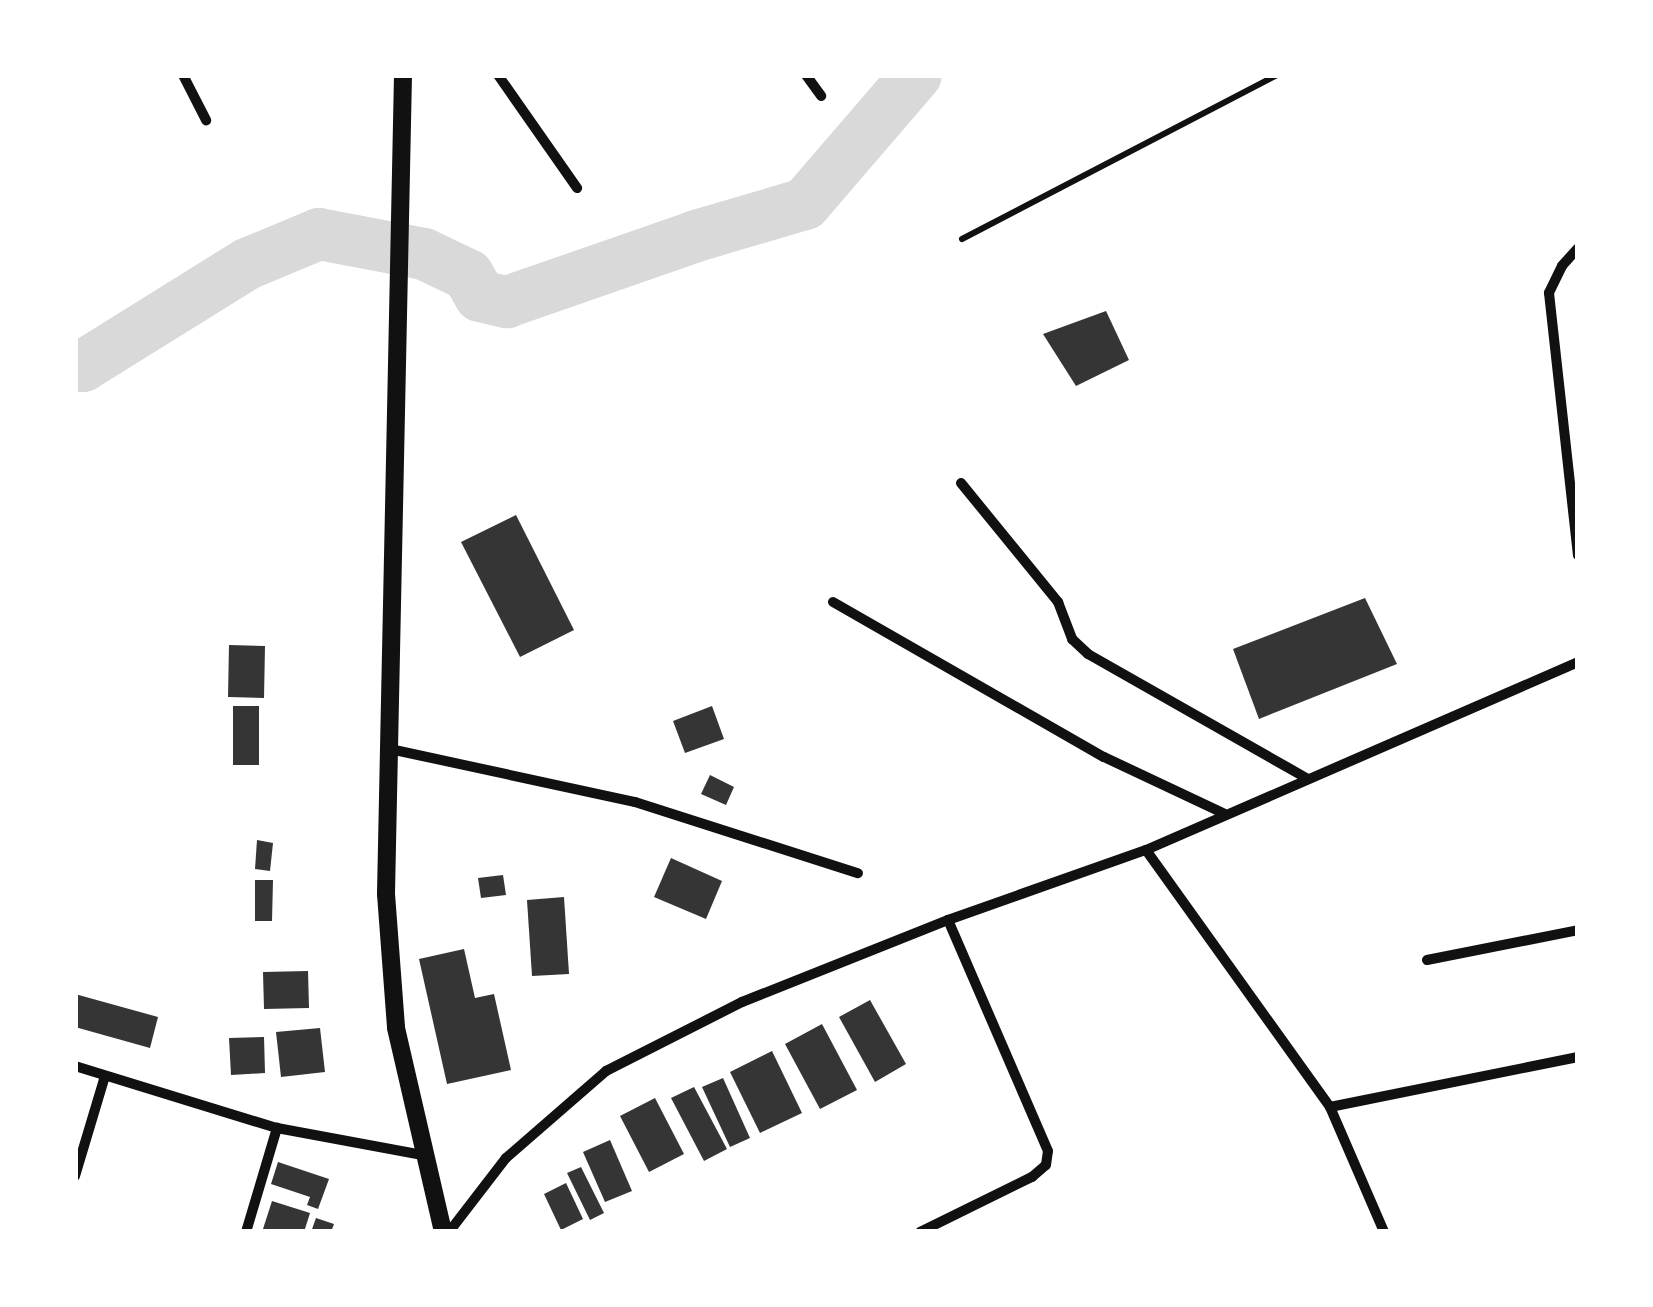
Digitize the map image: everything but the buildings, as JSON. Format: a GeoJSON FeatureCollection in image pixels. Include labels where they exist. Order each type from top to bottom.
{"type":"FeatureCollection","features":[{"type":"Feature","properties":{"kind":"street"},"geometry":{"type":"LineString","coordinates":[[183,75],[206,120]]}},
{"type":"Feature","properties":{"kind":"street"},"geometry":{"type":"LineString","coordinates":[[403,75],[386,894],[396,1028],[422,1155],[446,1232]]}},
{"type":"Feature","properties":{"kind":"street"},"geometry":{"type":"LineString","coordinates":[[498,75],[577,188]]}},
{"type":"Feature","properties":{"kind":"street"},"geometry":{"type":"LineString","coordinates":[[806,75],[821,96]]}},
{"type":"Feature","properties":{"kind":"street"},"geometry":{"type":"LineString","coordinates":[[1578,248],[1562,266],[1549,293],[1578,554]]}},
{"type":"Feature","properties":{"kind":"street"},"geometry":{"type":"LineString","coordinates":[[961,482],[1058,602],[1072,639],[1088,654],[1306,778]]}},
{"type":"Feature","properties":{"kind":"street"},"geometry":{"type":"LineString","coordinates":[[833,602],[1104,757],[1224,814]]}},
{"type":"Feature","properties":{"kind":"street"},"geometry":{"type":"LineString","coordinates":[[446,1232],[506,1158],[606,1072],[742,1002],[948,920],[1146,850],[1578,662]]}},
{"type":"Feature","properties":{"kind":"street"},"geometry":{"type":"LineString","coordinates":[[390,749],[635,802],[858,873]]}},
{"type":"Feature","properties":{"kind":"street"},"geometry":{"type":"LineString","coordinates":[[1146,850],[1330,1107],[1384,1232]]}},
{"type":"Feature","properties":{"kind":"street"},"geometry":{"type":"LineString","coordinates":[[920,1232],[1032,1177],[1046,1166],[1048,1151],[948,920]]}},
{"type":"Feature","properties":{"kind":"street"},"geometry":{"type":"LineString","coordinates":[[1427,960],[1578,930]]}},
{"type":"Feature","properties":{"kind":"street"},"geometry":{"type":"LineString","coordinates":[[1330,1107],[1578,1057]]}},
{"type":"Feature","properties":{"kind":"street"},"geometry":{"type":"LineString","coordinates":[[75,1066],[277,1128],[422,1155]]}},
{"type":"Feature","properties":{"kind":"street"},"geometry":{"type":"LineString","coordinates":[[75,1176],[105,1076]]}},
{"type":"Feature","properties":{"kind":"street"},"geometry":{"type":"LineString","coordinates":[[246,1232],[277,1128]]}},
{"type":"Feature","properties":{"kind":"lane"},"geometry":{"type":"LineString","coordinates":[[962,239],[1277,75]]}},
{"type":"Feature","properties":{"kind":"waterway"},"geometry":{"type":"LineString","coordinates":[[75,366],[83,366],[247,264],[319,234],[424,254],[468,275],[480,296],[507,302],[696,236],[805,204],[916,75]]}}]}
